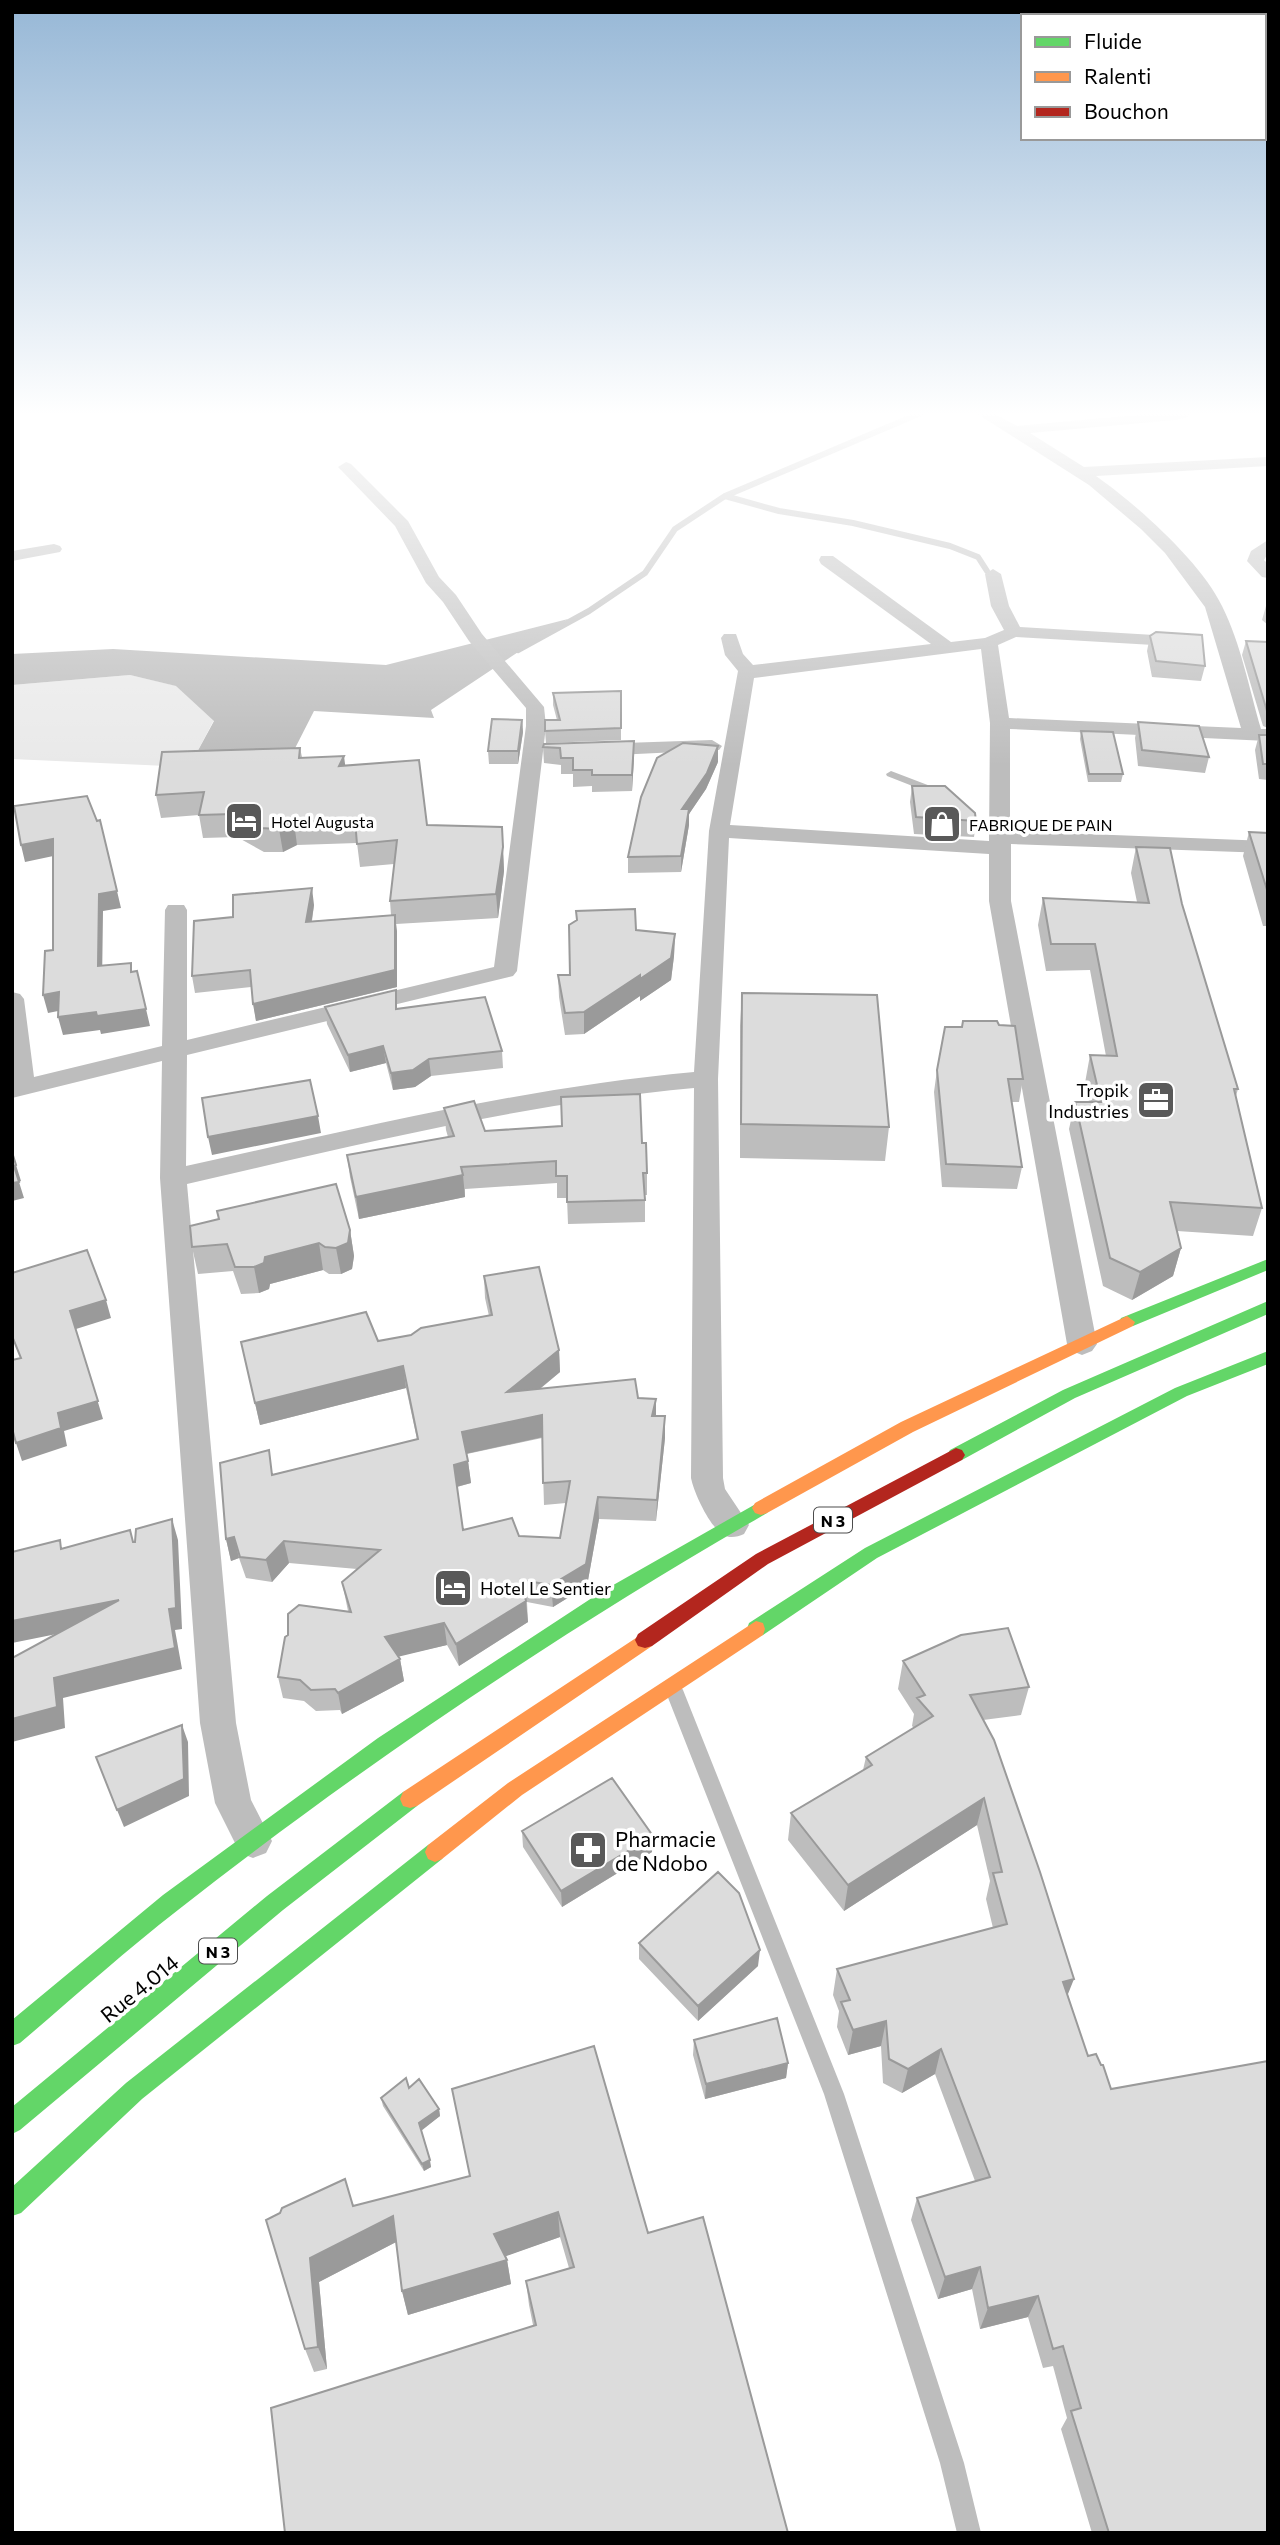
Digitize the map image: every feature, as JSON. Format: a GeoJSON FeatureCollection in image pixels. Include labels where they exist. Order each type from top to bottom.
{"type":"FeatureCollection","features":[{"type":"Feature","properties":{"kind":"main road"},"geometry":{"type":"LineString","coordinates":[[12,2035],[170,1903],[416,1721],[681,1553],[907,1427],[1153,1310],[1268,1264]]}},
{"type":"Feature","properties":{"kind":"main road","name":"Rue 4.014"},"geometry":{"type":"LineString","coordinates":[[12,2122],[275,1903],[428,1784],[762,1559],[1069,1394],[1268,1307]]}},
{"type":"Feature","properties":{"kind":"main road"},"geometry":{"type":"LineString","coordinates":[[12,2204],[134,2091],[515,1789],[871,1553],[1181,1392],[1268,1357]]}},
{"type":"Feature","properties":{"kind":"street"},"geometry":{"type":"LineString","coordinates":[[12,999],[18,1088],[505,971],[541,751],[535,707],[475,637],[450,599],[432,579],[405,529]]}},
{"type":"Feature","properties":{"kind":"street"},"geometry":{"type":"LineString","coordinates":[[1000,723],[1260,735],[1213,605],[1180,560],[1148,529]]}},
{"type":"Feature","properties":{"kind":"street"},"geometry":{"type":"LineString","coordinates":[[1268,545],[1257,554],[1255,561],[1268,573]]}},
{"type":"Feature","properties":{"kind":"street"},"geometry":{"type":"LineString","coordinates":[[12,556],[54,548]]}},
{"type":"Feature","properties":{"kind":"street"},"geometry":{"type":"LineString","coordinates":[[827,560],[946,647]]}},
{"type":"Feature","properties":{"kind":"street"},"geometry":{"type":"LineString","coordinates":[[993,574],[1000,606],[1014,632]]}},
{"type":"Feature","properties":{"kind":"street"},"geometry":{"type":"LineString","coordinates":[[733,1525],[710,1492],[707,1478],[706,1079],[719,831],[746,675],[749,672],[989,643],[1014,632],[1247,645]]}},
{"type":"Feature","properties":{"kind":"street"},"geometry":{"type":"LineString","coordinates":[[730,638],[734,656],[749,672]]}},
{"type":"Feature","properties":{"kind":"street"},"geometry":{"type":"LineString","coordinates":[[989,643],[1000,723],[1000,901],[1082,1344]]}},
{"type":"Feature","properties":{"kind":"street"},"geometry":{"type":"LineString","coordinates":[[574,750],[732,745]]}},
{"type":"Feature","properties":{"kind":"street"},"geometry":{"type":"LineString","coordinates":[[719,831],[1268,847]]}},
{"type":"Feature","properties":{"kind":"street"},"geometry":{"type":"LineString","coordinates":[[176,910],[173,1178],[218,1723],[233,1803],[253,1840]]}},
{"type":"Feature","properties":{"kind":"street"},"geometry":{"type":"LineString","coordinates":[[173,1178],[547,1096],[706,1079]]}},
{"type":"Feature","properties":{"kind":"lane"},"geometry":{"type":"LineString","coordinates":[[891,774],[933,789],[952,801],[972,819],[974,825],[999,838]]}},
{"type":"Feature","properties":{"kind":"lane"},"geometry":{"type":"LineString","coordinates":[[672,1685],[834,2094],[953,2463],[969,2533]]}},
{"type":"Feature","properties":{"kind":"shaded area"},"geometry":{"type":"Polygon","coordinates":[[[568,619],[431,710],[434,718],[314,711],[287,764],[189,767],[214,721],[176,686],[130,675],[12,685],[12,654],[113,649],[386,665],[568,619]]]}},
{"type":"Feature","properties":{"kind":"shaded area"},"geometry":{"type":"Polygon","coordinates":[[[130,675],[177,686],[214,720],[189,767],[12,759],[12,685],[130,675]]]}},
{"type":"Feature","properties":{"kind":"building"},"geometry":{"type":"Polygon","coordinates":[[[1156,632],[1202,635],[1205,666],[1156,661],[1150,636],[1156,632]]]}},
{"type":"Feature","properties":{"kind":"building"},"geometry":{"type":"Polygon","coordinates":[[[1246,641],[1268,642],[1268,712],[1267,711],[1246,641]]]}},
{"type":"Feature","properties":{"kind":"building"},"geometry":{"type":"Polygon","coordinates":[[[621,691],[621,728],[545,731],[545,720],[560,720],[553,693],[621,691]]]}},
{"type":"Feature","properties":{"kind":"building"},"geometry":{"type":"Polygon","coordinates":[[[492,719],[522,720],[518,751],[488,751],[492,719]]]}},
{"type":"Feature","properties":{"kind":"building"},"geometry":{"type":"Polygon","coordinates":[[[1138,722],[1199,726],[1209,757],[1142,750],[1138,722]]]}},
{"type":"Feature","properties":{"kind":"building"},"geometry":{"type":"Polygon","coordinates":[[[1081,731],[1113,732],[1123,774],[1089,774],[1081,731]]]}},
{"type":"Feature","properties":{"kind":"building"},"geometry":{"type":"Polygon","coordinates":[[[1259,735],[1268,735],[1268,764],[1263,764],[1259,735]]]}},
{"type":"Feature","properties":{"kind":"building"},"geometry":{"type":"Polygon","coordinates":[[[634,741],[632,775],[592,775],[592,770],[573,770],[573,758],[561,758],[560,748],[543,747],[544,744],[634,741]]]}},
{"type":"Feature","properties":{"kind":"building"},"geometry":{"type":"Polygon","coordinates":[[[683,743],[718,746],[707,773],[682,809],[689,809],[681,856],[628,857],[641,797],[657,758],[683,743]]]}},
{"type":"Feature","properties":{"kind":"building"},"geometry":{"type":"Polygon","coordinates":[[[300,748],[299,758],[344,756],[339,766],[419,760],[427,825],[502,827],[503,847],[496,894],[390,901],[397,840],[357,844],[355,820],[294,822],[279,829],[260,828],[233,814],[199,815],[204,792],[156,795],[162,752],[300,748]]]}},
{"type":"Feature","properties":{"kind":"building"},"geometry":{"type":"Polygon","coordinates":[[[912,786],[945,786],[975,813],[976,821],[916,817],[912,786]]]}},
{"type":"Feature","properties":{"kind":"building"},"geometry":{"type":"Polygon","coordinates":[[[87,796],[97,821],[100,820],[117,891],[99,894],[98,966],[131,963],[131,972],[137,971],[146,1009],[97,1016],[96,1012],[58,1017],[59,992],[43,995],[45,951],[53,950],[53,839],[21,845],[14,806],[87,796]]]}},
{"type":"Feature","properties":{"kind":"building"},"geometry":{"type":"Polygon","coordinates":[[[1249,832],[1268,833],[1268,893],[1249,832]]]}},
{"type":"Feature","properties":{"kind":"building"},"geometry":{"type":"Polygon","coordinates":[[[1136,847],[1170,848],[1182,904],[1238,1089],[1234,1089],[1262,1208],[1170,1202],[1181,1248],[1140,1272],[1110,1258],[1075,1102],[1101,1102],[1090,1055],[1117,1056],[1095,944],[1051,944],[1043,898],[1149,903],[1136,847]]]}},
{"type":"Feature","properties":{"kind":"building"},"geometry":{"type":"Polygon","coordinates":[[[312,888],[306,922],[395,915],[395,970],[253,1004],[250,970],[192,976],[194,921],[233,917],[233,895],[312,888]]]}},
{"type":"Feature","properties":{"kind":"building"},"geometry":{"type":"Polygon","coordinates":[[[635,909],[636,930],[675,934],[671,958],[584,1012],[565,1013],[558,975],[570,975],[569,925],[577,920],[576,911],[635,909]]]}},
{"type":"Feature","properties":{"kind":"building"},"geometry":{"type":"Polygon","coordinates":[[[396,990],[396,1009],[485,997],[502,1051],[429,1059],[413,1070],[391,1073],[383,1046],[348,1055],[325,1007],[396,990]]]}},
{"type":"Feature","properties":{"kind":"building"},"geometry":{"type":"Polygon","coordinates":[[[742,993],[877,995],[889,1127],[741,1124],[742,993]]]}},
{"type":"Feature","properties":{"kind":"building"},"geometry":{"type":"Polygon","coordinates":[[[963,1021],[997,1021],[999,1025],[1015,1026],[1023,1079],[1008,1079],[1022,1167],[946,1164],[937,1070],[945,1027],[962,1027],[963,1021]]]}},
{"type":"Feature","properties":{"kind":"building"},"geometry":{"type":"Polygon","coordinates":[[[310,1080],[318,1116],[208,1137],[202,1098],[310,1080]]]}},
{"type":"Feature","properties":{"kind":"building"},"geometry":{"type":"Polygon","coordinates":[[[640,1094],[642,1143],[646,1143],[647,1173],[643,1173],[645,1200],[567,1202],[567,1176],[556,1176],[556,1161],[461,1167],[463,1175],[356,1197],[347,1155],[454,1136],[444,1108],[474,1101],[485,1131],[562,1126],[561,1097],[640,1094]]]}},
{"type":"Feature","properties":{"kind":"building"},"geometry":{"type":"Polygon","coordinates":[[[12,1152],[19,1182],[12,1183],[12,1152]]]}},
{"type":"Feature","properties":{"kind":"building"},"geometry":{"type":"Polygon","coordinates":[[[336,1184],[350,1230],[348,1243],[336,1248],[325,1247],[319,1243],[265,1257],[264,1263],[254,1267],[235,1267],[227,1244],[192,1247],[190,1226],[219,1219],[217,1211],[336,1184]]]}},
{"type":"Feature","properties":{"kind":"building"},"geometry":{"type":"Polygon","coordinates":[[[87,1250],[106,1300],[70,1311],[98,1401],[58,1413],[61,1428],[16,1443],[12,1428],[12,1360],[21,1358],[12,1336],[12,1273],[87,1250]]]}},
{"type":"Feature","properties":{"kind":"building"},"geometry":{"type":"Polygon","coordinates":[[[539,1267],[559,1350],[507,1392],[635,1379],[638,1398],[656,1399],[652,1416],[665,1416],[657,1500],[598,1497],[586,1564],[551,1585],[521,1580],[526,1601],[456,1644],[444,1623],[385,1637],[400,1659],[338,1693],[335,1689],[311,1690],[300,1680],[278,1677],[285,1637],[288,1635],[288,1614],[299,1605],[351,1612],[342,1582],[380,1550],[284,1541],[266,1560],[240,1557],[234,1537],[226,1539],[220,1463],[269,1450],[272,1475],[418,1439],[403,1366],[255,1403],[241,1342],[366,1312],[378,1341],[411,1335],[421,1328],[492,1315],[484,1276],[539,1267]],[[542,1415],[462,1432],[468,1461],[454,1465],[463,1530],[512,1518],[519,1536],[560,1538],[570,1481],[543,1483],[542,1415]]]}},
{"type":"Feature","properties":{"kind":"building"},"geometry":{"type":"Polygon","coordinates":[[[172,1519],[176,1608],[169,1609],[175,1648],[54,1678],[57,1707],[12,1719],[12,1658],[119,1600],[12,1621],[12,1552],[60,1540],[61,1549],[130,1530],[135,1542],[136,1529],[172,1519]]]}},
{"type":"Feature","properties":{"kind":"building"},"geometry":{"type":"Polygon","coordinates":[[[1008,1628],[1029,1687],[970,1695],[994,1740],[1040,1872],[1074,1979],[1063,1982],[1088,2056],[1096,2054],[1103,2065],[1111,2089],[1268,2061],[1268,2533],[1109,2533],[1071,2411],[1081,2408],[1063,2346],[1053,2349],[1038,2296],[988,2308],[980,2267],[945,2277],[917,2198],[990,2177],[941,2049],[908,2069],[889,2059],[886,2021],[853,2030],[841,2002],[850,2000],[837,1969],[1007,1924],[993,1873],[1002,1872],[984,1798],[848,1885],[791,1813],[872,1765],[866,1757],[933,1716],[917,1698],[925,1695],[903,1661],[961,1635],[1008,1628]]]}},
{"type":"Feature","properties":{"kind":"building"},"geometry":{"type":"Polygon","coordinates":[[[182,1725],[184,1779],[117,1810],[96,1757],[182,1725]]]}},
{"type":"Feature","properties":{"kind":"building","name":"Pharmacie de Ndobo"},"geometry":{"type":"Polygon","coordinates":[[[612,1778],[653,1836],[561,1891],[522,1831],[612,1778]]]}},
{"type":"Feature","properties":{"kind":"building"},"geometry":{"type":"Polygon","coordinates":[[[718,1872],[739,1893],[760,1950],[698,2006],[639,1943],[718,1872]]]}},
{"type":"Feature","properties":{"kind":"building"},"geometry":{"type":"Polygon","coordinates":[[[777,2018],[788,2063],[706,2084],[694,2040],[777,2018]]]}},
{"type":"Feature","properties":{"kind":"building"},"geometry":{"type":"Polygon","coordinates":[[[594,2046],[648,2233],[703,2217],[788,2533],[285,2533],[271,2408],[536,2325],[526,2281],[574,2267],[558,2212],[494,2234],[507,2260],[402,2291],[393,2216],[310,2258],[318,2347],[305,2349],[266,2220],[280,2213],[282,2208],[345,2179],[353,2206],[470,2176],[452,2089],[594,2046]]]}},
{"type":"Feature","properties":{"kind":"building"},"geometry":{"type":"Polygon","coordinates":[[[406,2078],[409,2088],[419,2079],[439,2109],[419,2123],[430,2160],[422,2164],[381,2098],[406,2078]]]}},
{"type":"Feature","properties":{"kind":"waterway"},"geometry":{"type":"LineString","coordinates":[[518,650],[589,611],[645,573],[675,529]]}},
{"type":"Feature","properties":{"kind":"waterway"},"geometry":{"type":"LineString","coordinates":[[877,529],[950,546],[978,557],[987,571]]}},
{"type":"Feature","properties":{"kind":"traffic: fast"},"geometry":{"type":"LineString","coordinates":[[1127,1322],[1268,1264]]}},
{"type":"Feature","properties":{"kind":"traffic: fast"},"geometry":{"type":"LineString","coordinates":[[956,1455],[1069,1394],[1268,1307]]}},
{"type":"Feature","properties":{"kind":"traffic: fast"},"geometry":{"type":"LineString","coordinates":[[756,1629],[871,1553],[1181,1392],[1268,1357]]}},
{"type":"Feature","properties":{"kind":"traffic: fast"},"geometry":{"type":"LineString","coordinates":[[12,2035],[171,1902],[385,1744],[533,1645],[761,1508]]}},
{"type":"Feature","properties":{"kind":"traffic: fast"},"geometry":{"type":"LineString","coordinates":[[12,2122],[275,1903],[410,1799]]}},
{"type":"Feature","properties":{"kind":"traffic: fast"},"geometry":{"type":"LineString","coordinates":[[12,2204],[134,2091],[435,1852]]}},
{"type":"Feature","properties":{"kind":"traffic: slow"},"geometry":{"type":"LineString","coordinates":[[761,1508],[907,1427],[1127,1322]]}},
{"type":"Feature","properties":{"kind":"traffic: slow"},"geometry":{"type":"LineString","coordinates":[[435,1852],[515,1789],[756,1629]]}},
{"type":"Feature","properties":{"kind":"traffic: slow"},"geometry":{"type":"LineString","coordinates":[[410,1799],[645,1640]]}},
{"type":"Feature","properties":{"kind":"traffic: jam"},"geometry":{"type":"LineString","coordinates":[[645,1640],[762,1559],[956,1455]]}},
{"type":"Feature","properties":{"kind":"place","name":"Hotel Augusta"},"geometry":{"type":"Point","coordinates":[244,821]}},
{"type":"Feature","properties":{"kind":"place","name":"FABRIQUE DE PAIN"},"geometry":{"type":"Point","coordinates":[942,824]}},
{"type":"Feature","properties":{"kind":"place","name":"Tropik Industries"},"geometry":{"type":"Point","coordinates":[1156,1100]}},
{"type":"Feature","properties":{"kind":"place","name":"Hotel Le Sentier"},"geometry":{"type":"Point","coordinates":[453,1588]}},
{"type":"Feature","properties":{"kind":"place","name":"Pharmacie de Ndobo"},"geometry":{"type":"Point","coordinates":[588,1850]}}]}
